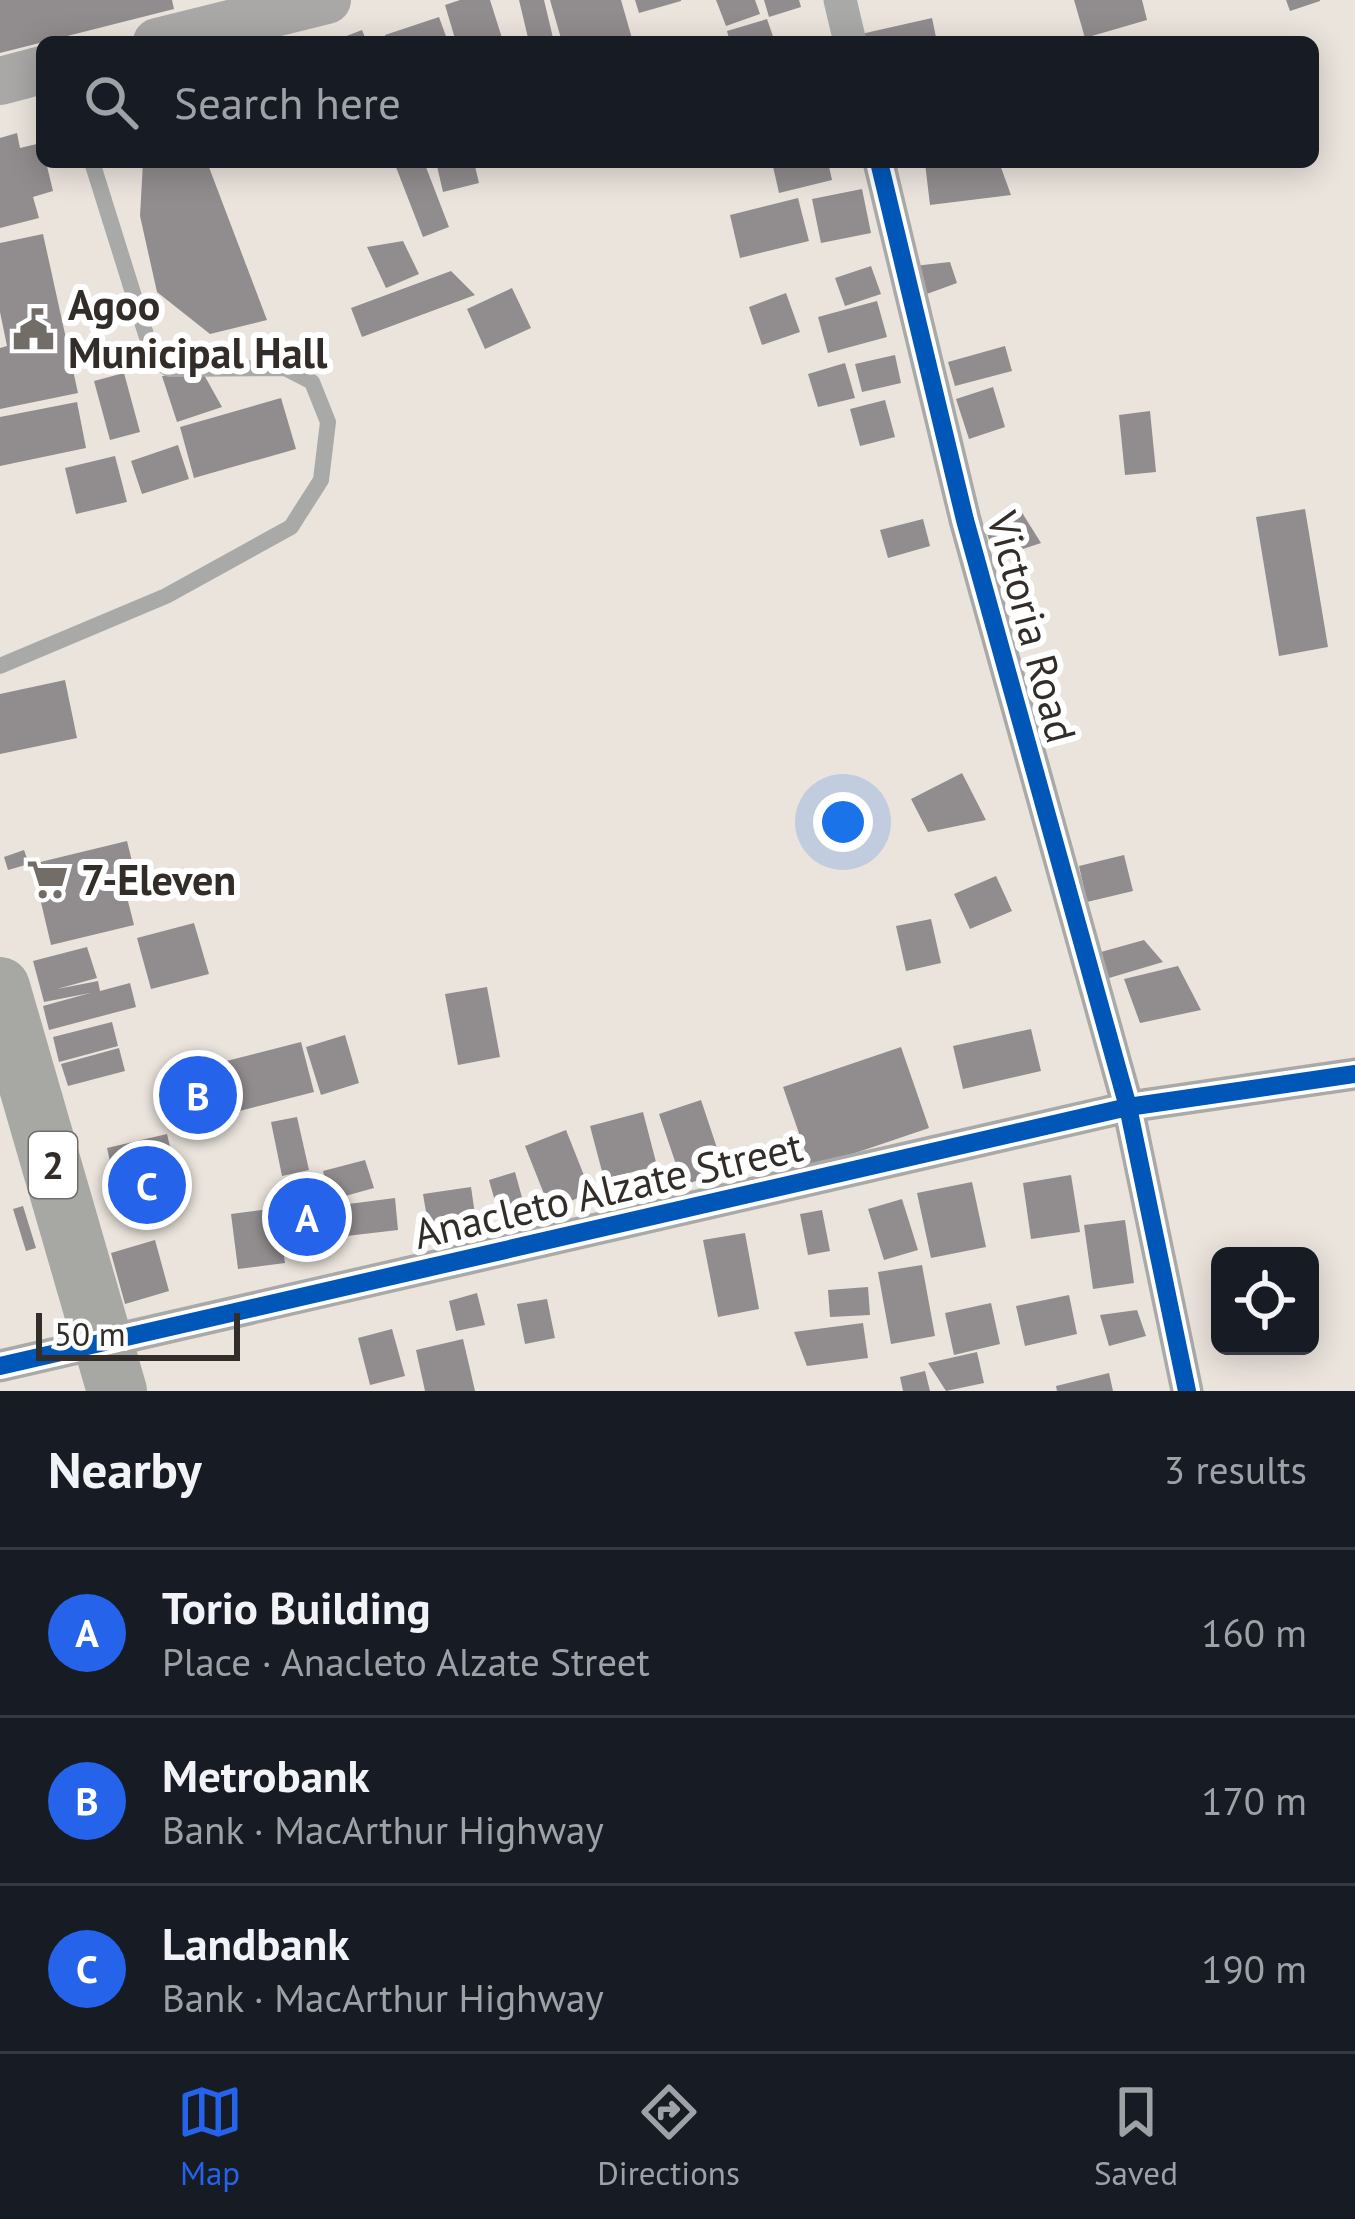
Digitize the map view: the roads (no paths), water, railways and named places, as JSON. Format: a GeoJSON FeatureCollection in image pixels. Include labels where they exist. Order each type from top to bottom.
{"type":"FeatureCollection","features":[{"type":"Feature","properties":{"kind":"highway","name":"2"},"geometry":{"type":"LineString","coordinates":[[0,987],[111,1367]]}},
{"type":"Feature","properties":{"kind":"street"},"geometry":{"type":"LineString","coordinates":[[169,36],[206,15],[327,0]]}},
{"type":"Feature","properties":{"kind":"street"},"geometry":{"type":"LineString","coordinates":[[840,0],[849,36]]}},
{"type":"Feature","properties":{"kind":"street"},"geometry":{"type":"LineString","coordinates":[[0,81],[36,72]]}},
{"type":"Feature","properties":{"kind":"street","name":"Victoria Road"},"geometry":{"type":"LineString","coordinates":[[880,168],[964,520],[1128,1107],[1187,1391]]}},
{"type":"Feature","properties":{"kind":"street","name":"Anacleto Alzate Street"},"geometry":{"type":"LineString","coordinates":[[0,1366],[111,1367],[1128,1107],[1355,1074]]}},
{"type":"Feature","properties":{"kind":"lane"},"geometry":{"type":"LineString","coordinates":[[0,666],[166,596],[291,527],[321,480],[328,422],[312,382],[285,368],[170,369],[154,360],[94,168]]}},
{"type":"Feature","properties":{"kind":"place","name":"Agoo Municipal Hall"},"geometry":{"type":"Point","coordinates":[34,329]}},
{"type":"Feature","properties":{"kind":"place","name":"7-Eleven"},"geometry":{"type":"Point","coordinates":[47,880]}},
{"type":"Feature","properties":{"kind":"place","name":"Metrobank"},"geometry":{"type":"Point","coordinates":[198,1095]}},
{"type":"Feature","properties":{"kind":"place","name":"Landbank"},"geometry":{"type":"Point","coordinates":[147,1185]}},
{"type":"Feature","properties":{"kind":"place","name":"Torio Building"},"geometry":{"type":"Point","coordinates":[307,1217]}}]}
